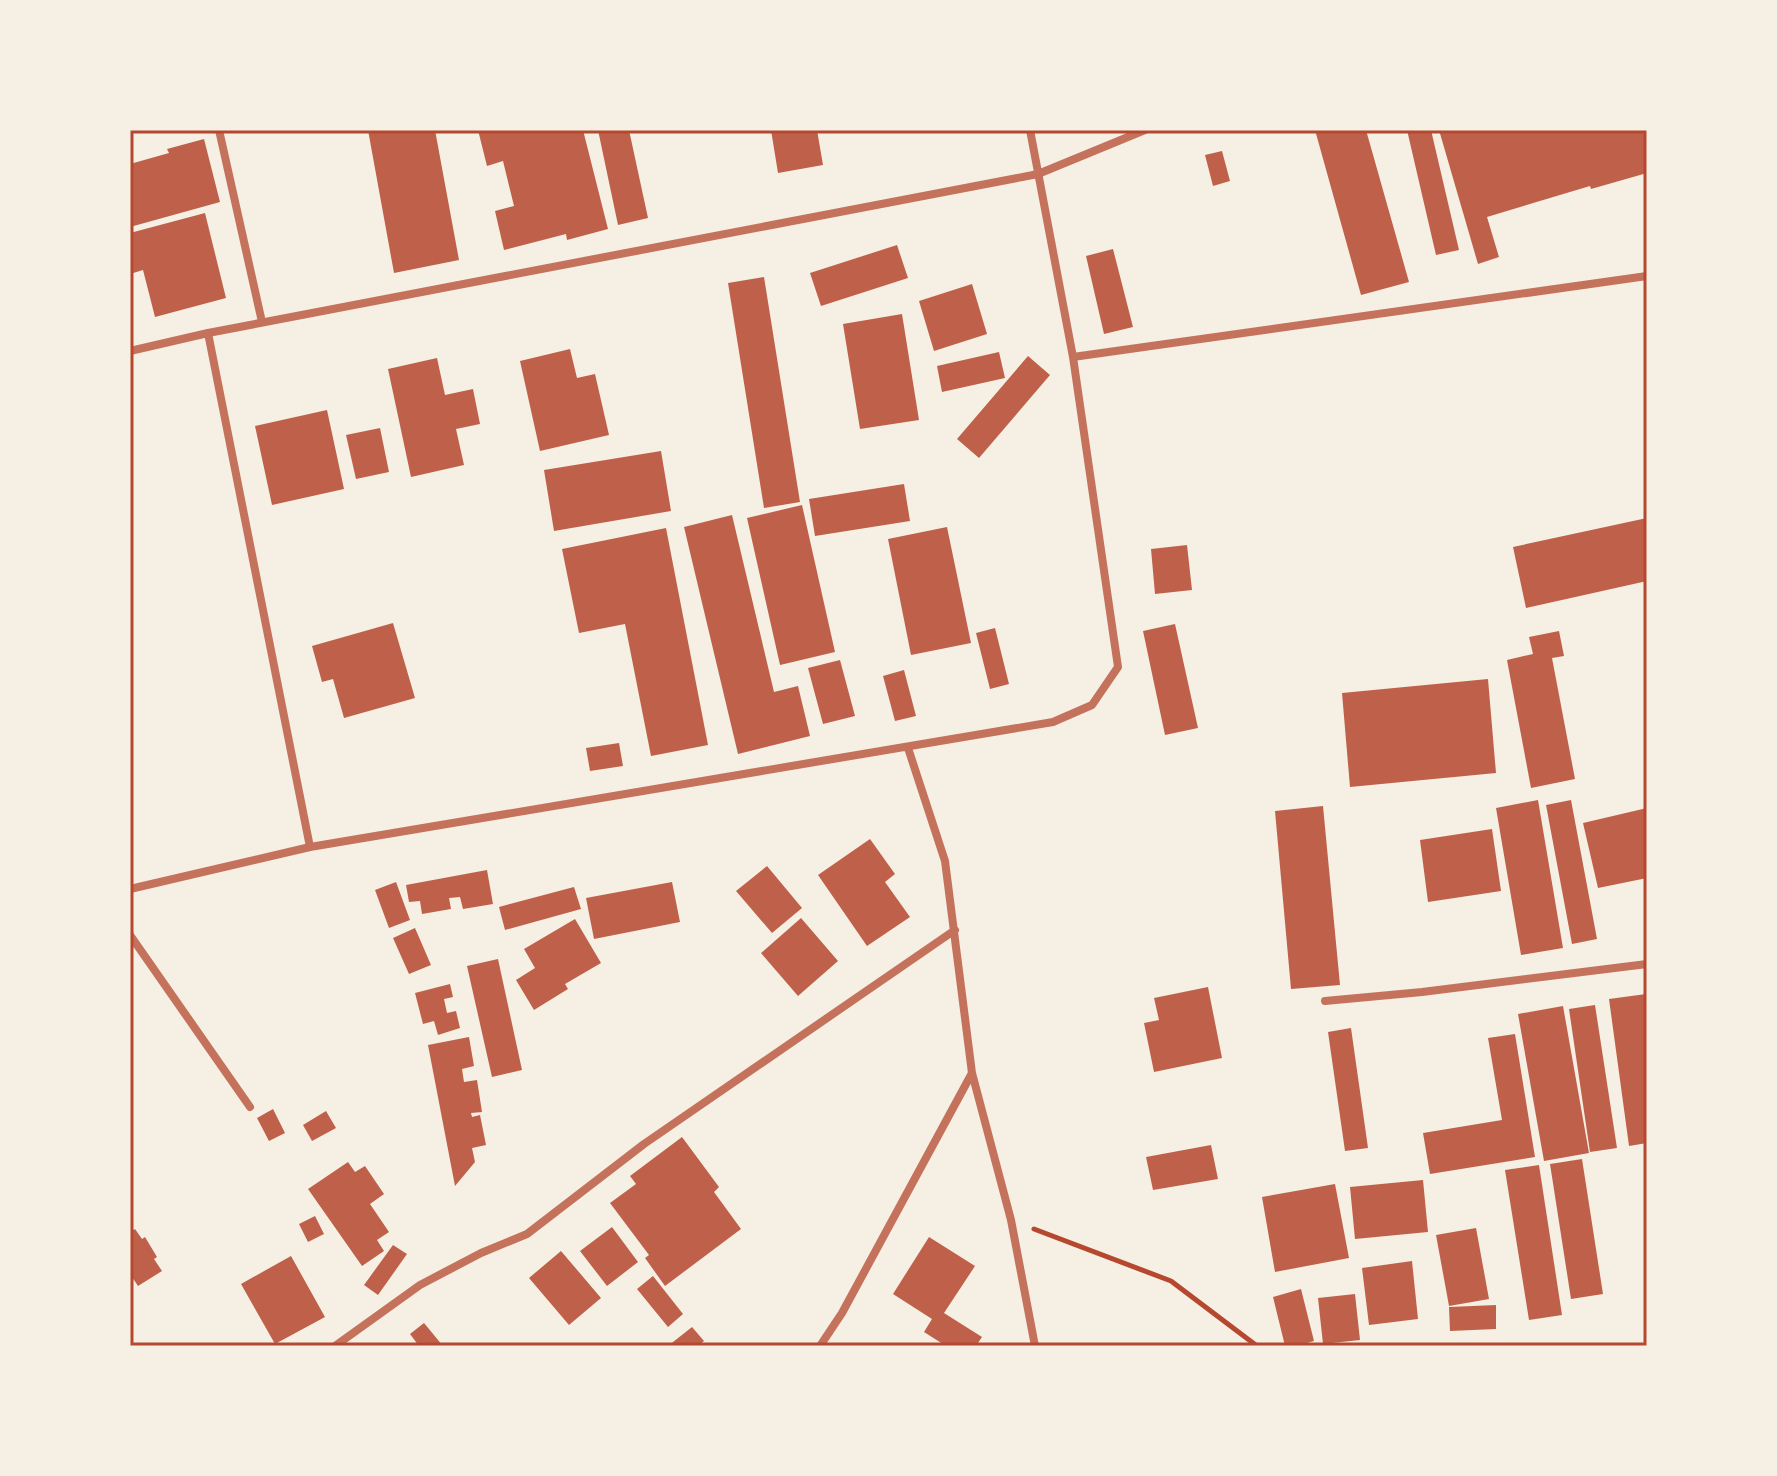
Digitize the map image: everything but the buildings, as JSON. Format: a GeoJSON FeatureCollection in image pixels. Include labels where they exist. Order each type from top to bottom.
{"type":"FeatureCollection","features":[{"type":"Feature","properties":{"kind":"street"},"geometry":{"type":"LineString","coordinates":[[219,130],[262,322]]}},
{"type":"Feature","properties":{"kind":"street"},"geometry":{"type":"LineString","coordinates":[[130,889],[310,847],[1053,722],[1092,705],[1118,667],[1073,357],[1030,130]]}},
{"type":"Feature","properties":{"kind":"street"},"geometry":{"type":"LineString","coordinates":[[130,351],[262,322],[1038,174],[1145,130]]}},
{"type":"Feature","properties":{"kind":"street"},"geometry":{"type":"LineString","coordinates":[[1073,357],[1647,276]]}},
{"type":"Feature","properties":{"kind":"street"},"geometry":{"type":"LineString","coordinates":[[208,333],[310,847]]}},
{"type":"Feature","properties":{"kind":"street"},"geometry":{"type":"LineString","coordinates":[[908,748],[945,861],[972,1073],[1011,1220],[1035,1346]]}},
{"type":"Feature","properties":{"kind":"street"},"geometry":{"type":"LineString","coordinates":[[335,1346],[420,1285],[481,1253],[527,1234],[644,1144],[955,930]]}},
{"type":"Feature","properties":{"kind":"street"},"geometry":{"type":"LineString","coordinates":[[130,935],[250,1107]]}},
{"type":"Feature","properties":{"kind":"street"},"geometry":{"type":"LineString","coordinates":[[1325,1001],[1647,964]]}},
{"type":"Feature","properties":{"kind":"street"},"geometry":{"type":"LineString","coordinates":[[820,1346],[842,1313],[972,1073]]}},
{"type":"Feature","properties":{"kind":"path"},"geometry":{"type":"LineString","coordinates":[[1011,1220],[1171,1281],[1257,1346]]}}]}
